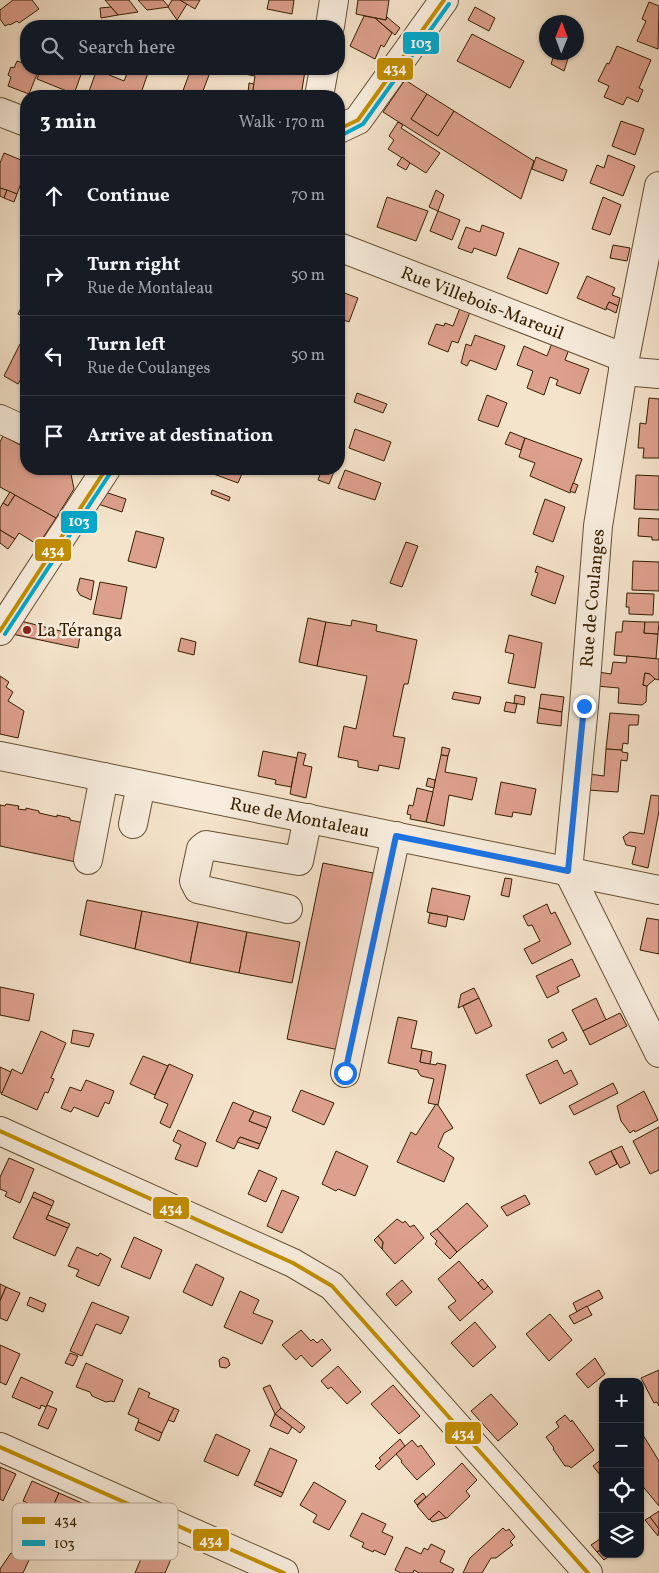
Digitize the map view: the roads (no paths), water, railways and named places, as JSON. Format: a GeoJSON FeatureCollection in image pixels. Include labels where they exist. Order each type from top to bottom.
{"type":"FeatureCollection","features":[{"type":"Feature","properties":{"kind":"street"},"geometry":{"type":"LineString","coordinates":[[331,20],[334,0]]}},
{"type":"Feature","properties":{"kind":"street"},"geometry":{"type":"LineString","coordinates":[[345,126],[358,120],[444,0]]}},
{"type":"Feature","properties":{"kind":"street"},"geometry":{"type":"LineString","coordinates":[[320,90],[323,75]]}},
{"type":"Feature","properties":{"kind":"street"},"geometry":{"type":"LineString","coordinates":[[0,112],[20,120]]}},
{"type":"Feature","properties":{"kind":"street","name":"Rue de Coulanges"},"geometry":{"type":"LineString","coordinates":[[568,871],[584,706],[598,526],[624,365],[655,226],[659,186]]}},
{"type":"Feature","properties":{"kind":"street","name":"Rue Villebois-Mareuil"},"geometry":{"type":"LineString","coordinates":[[345,249],[624,365],[659,374]]}},
{"type":"Feature","properties":{"kind":"street"},"geometry":{"type":"LineString","coordinates":[[0,419],[20,428]]}},
{"type":"Feature","properties":{"kind":"street"},"geometry":{"type":"LineString","coordinates":[[0,630],[101,475]]}},
{"type":"Feature","properties":{"kind":"street","name":"Rue de Montaleau"},"geometry":{"type":"LineString","coordinates":[[0,756],[659,890]]}},
{"type":"Feature","properties":{"kind":"street"},"geometry":{"type":"LineString","coordinates":[[88,860],[104,777]]}},
{"type":"Feature","properties":{"kind":"street"},"geometry":{"type":"LineString","coordinates":[[133,824],[141,785]]}},
{"type":"Feature","properties":{"kind":"street"},"geometry":{"type":"LineString","coordinates":[[288,910],[198,889],[194,881],[200,849],[206,845],[299,861],[308,818]]}},
{"type":"Feature","properties":{"kind":"street"},"geometry":{"type":"LineString","coordinates":[[345,1073],[396,836]]}},
{"type":"Feature","properties":{"kind":"street"},"geometry":{"type":"LineString","coordinates":[[568,871],[659,1053]]}},
{"type":"Feature","properties":{"kind":"street"},"geometry":{"type":"LineString","coordinates":[[0,1131],[293,1263],[332,1286],[588,1573]]}},
{"type":"Feature","properties":{"kind":"street"},"geometry":{"type":"LineString","coordinates":[[0,1447],[126,1503]]}},
{"type":"Feature","properties":{"kind":"street"},"geometry":{"type":"LineString","coordinates":[[178,1526],[284,1573]]}},
{"type":"Feature","properties":{"kind":"place","name":"La Téranga"},"geometry":{"type":"Point","coordinates":[27,630]}}]}
